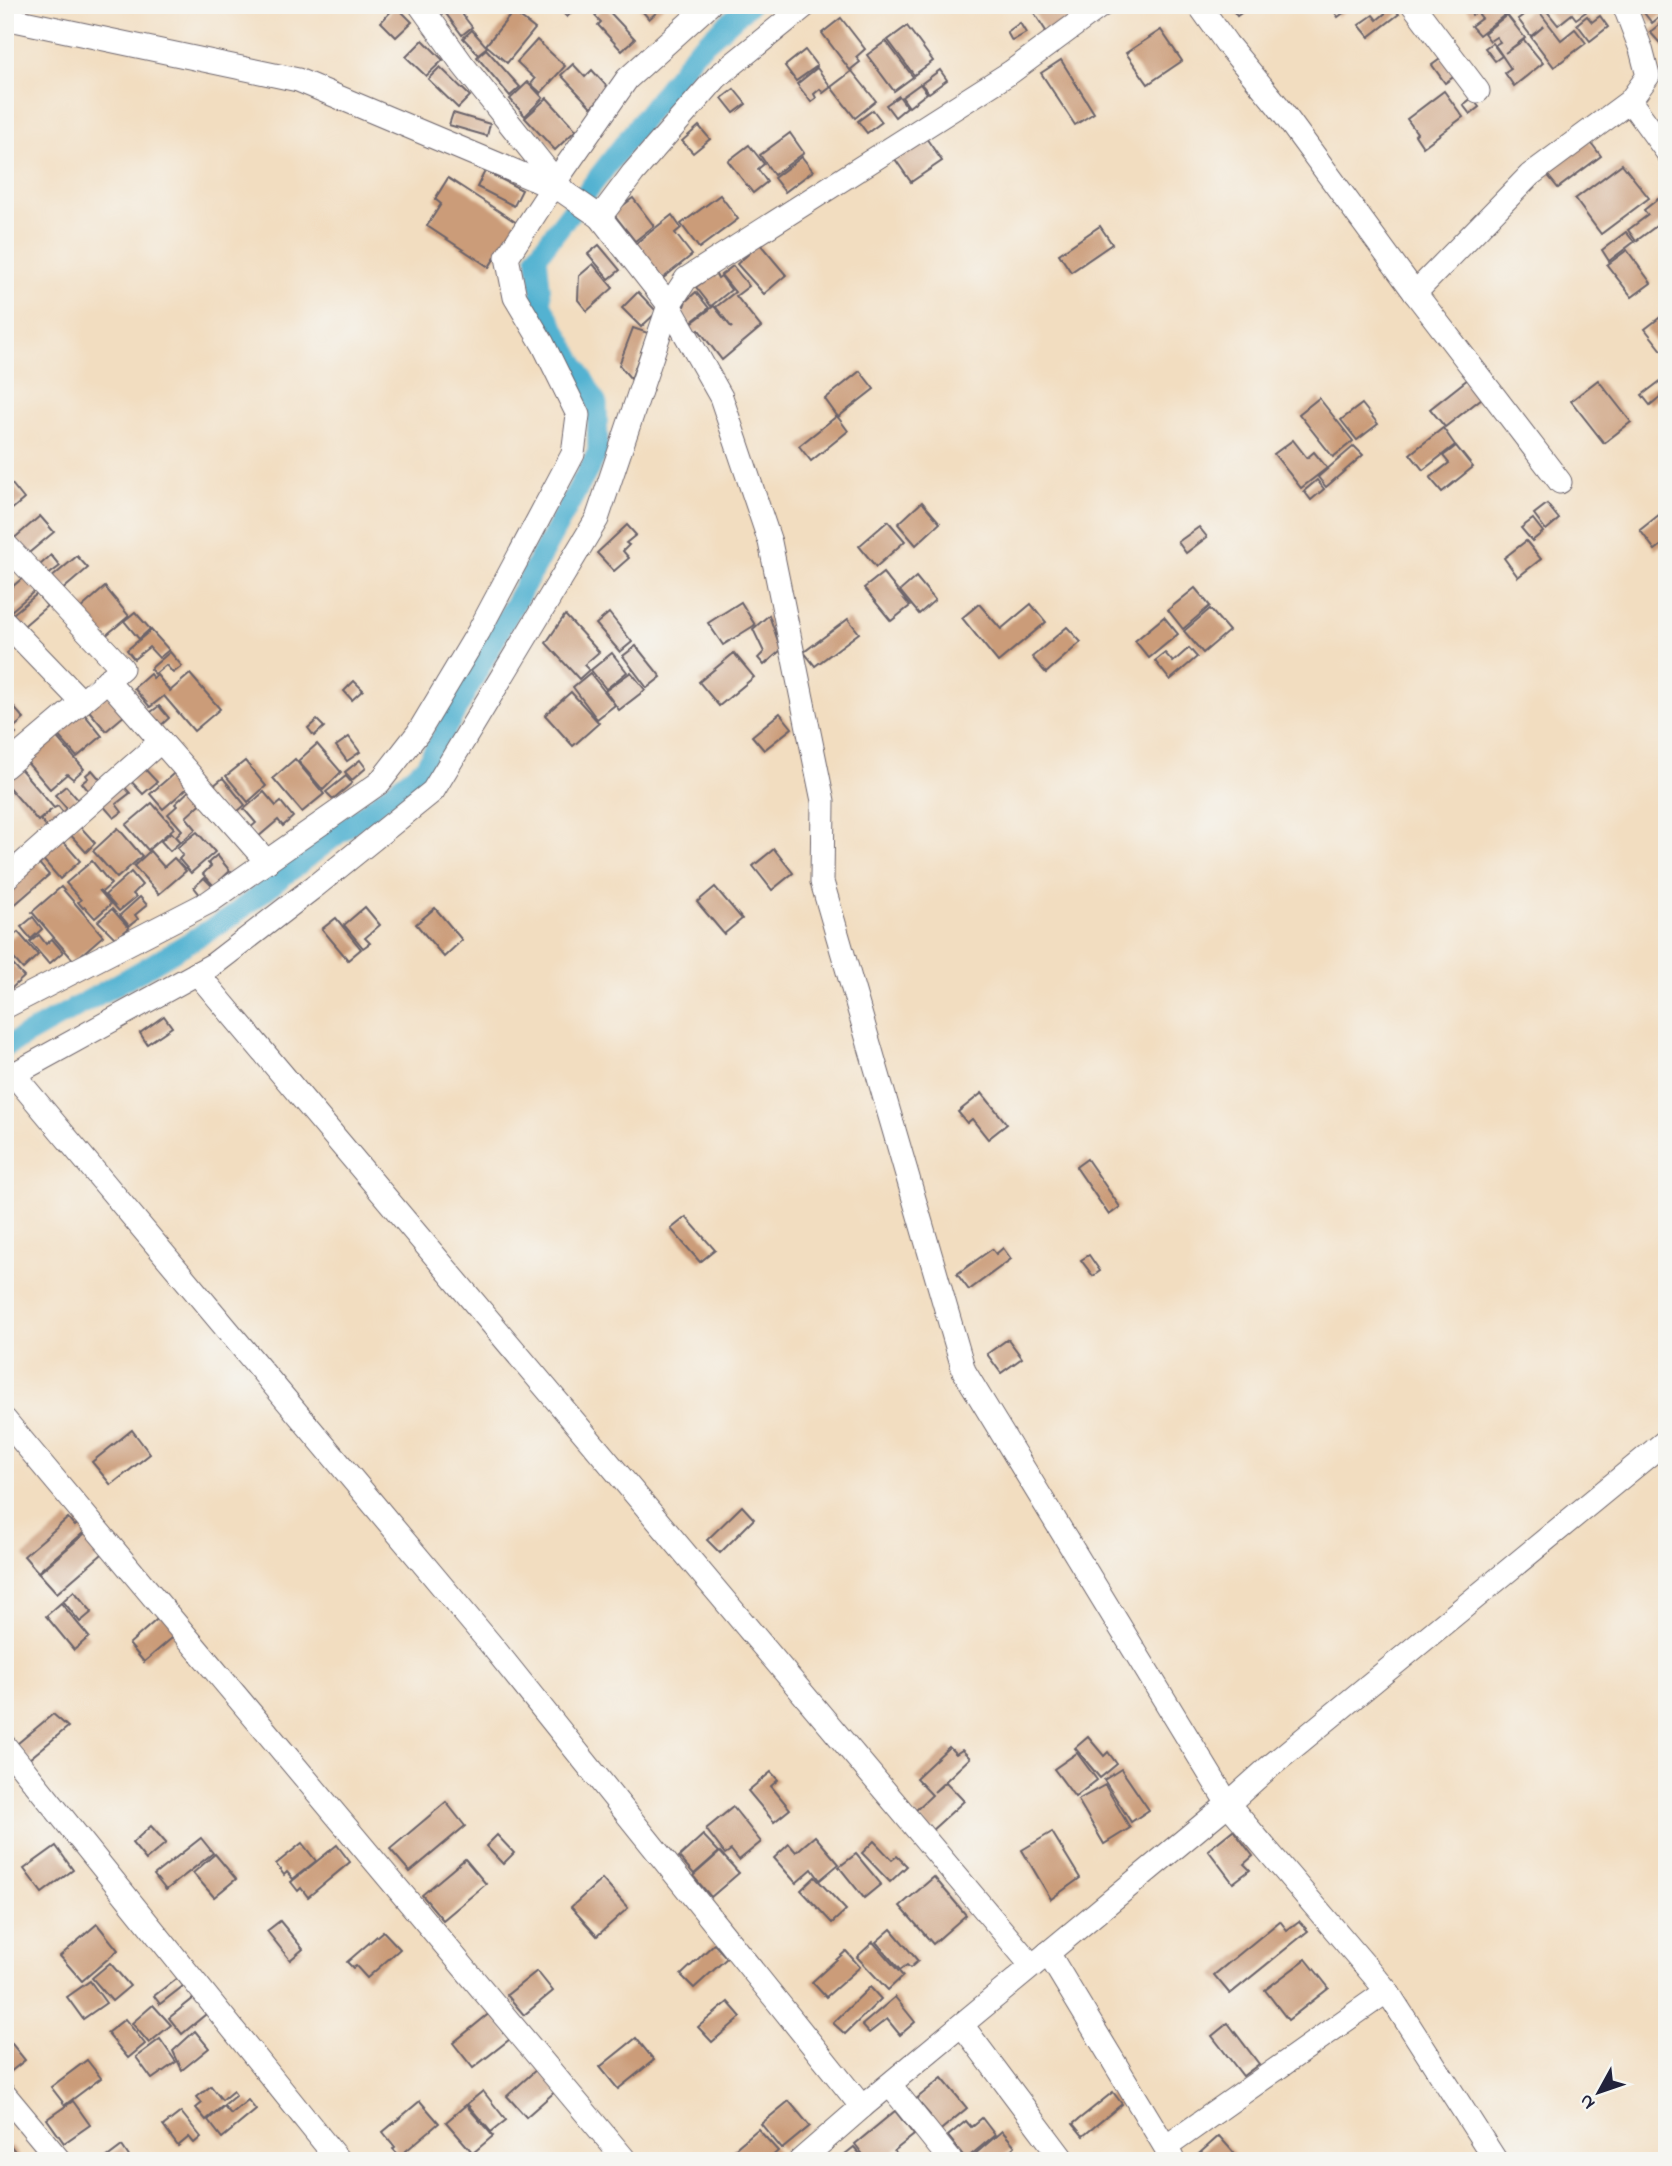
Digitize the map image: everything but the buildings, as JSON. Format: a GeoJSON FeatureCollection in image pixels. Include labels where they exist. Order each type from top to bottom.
{"type":"FeatureCollection","features":[{"type":"Feature","properties":{"kind":"street"},"geometry":{"type":"LineString","coordinates":[[420,5],[463,65],[562,190]]}},
{"type":"Feature","properties":{"kind":"street"},"geometry":{"type":"LineString","coordinates":[[5,1007],[209,902],[379,783],[418,733],[479,631],[573,454],[578,415],[543,344],[515,297],[507,257],[562,190],[627,79],[709,5]]}},
{"type":"Feature","properties":{"kind":"street"},"geometry":{"type":"LineString","coordinates":[[600,217],[633,173],[717,77],[806,5]]}},
{"type":"Feature","properties":{"kind":"street"},"geometry":{"type":"LineString","coordinates":[[862,2107],[484,1637],[9,1077],[214,964],[433,791],[597,519],[669,305],[686,279],[1011,72],[1102,5]]}},
{"type":"Feature","properties":{"kind":"street"},"geometry":{"type":"LineString","coordinates":[[1199,5],[1560,482]]}},
{"type":"Feature","properties":{"kind":"street"},"geometry":{"type":"LineString","coordinates":[[1413,5],[1478,91]]}},
{"type":"Feature","properties":{"kind":"street"},"geometry":{"type":"LineString","coordinates":[[1415,293],[1530,174],[1630,101],[1648,76],[1642,49],[1624,5]]}},
{"type":"Feature","properties":{"kind":"street"},"geometry":{"type":"LineString","coordinates":[[5,18],[298,80],[562,190],[600,217],[669,305],[721,397],[770,542],[823,801],[822,882],[964,1371],[1228,1804],[1387,1991],[1496,2161]]}},
{"type":"Feature","properties":{"kind":"street"},"geometry":{"type":"LineString","coordinates":[[1630,101],[1667,152]]}},
{"type":"Feature","properties":{"kind":"street"},"geometry":{"type":"LineString","coordinates":[[5,544],[122,668],[5,767]]}},
{"type":"Feature","properties":{"kind":"street"},"geometry":{"type":"LineString","coordinates":[[5,622],[82,702]]}},
{"type":"Feature","properties":{"kind":"street"},"geometry":{"type":"LineString","coordinates":[[107,680],[267,862]]}},
{"type":"Feature","properties":{"kind":"street"},"geometry":{"type":"LineString","coordinates":[[5,879],[161,741]]}},
{"type":"Feature","properties":{"kind":"street"},"geometry":{"type":"LineString","coordinates":[[197,973],[1040,1960],[1170,2154],[1387,1991]]}},
{"type":"Feature","properties":{"kind":"street"},"geometry":{"type":"LineString","coordinates":[[5,1420],[626,2161]]}},
{"type":"Feature","properties":{"kind":"street"},"geometry":{"type":"LineString","coordinates":[[800,2161],[1278,1760],[1667,1440]]}},
{"type":"Feature","properties":{"kind":"street"},"geometry":{"type":"LineString","coordinates":[[5,1746],[339,2161]]}},
{"type":"Feature","properties":{"kind":"street"},"geometry":{"type":"LineString","coordinates":[[962,2025],[1063,2161]]}},
{"type":"Feature","properties":{"kind":"street"},"geometry":{"type":"LineString","coordinates":[[890,2085],[951,2161]]}},
{"type":"Feature","properties":{"kind":"street"},"geometry":{"type":"LineString","coordinates":[[5,2095],[60,2161]]}},
{"type":"Feature","properties":{"kind":"waterway"},"geometry":{"type":"LineString","coordinates":[[5,1047],[228,919],[425,767],[598,452],[597,404],[542,306],[537,256],[696,51],[749,5]]}}]}
